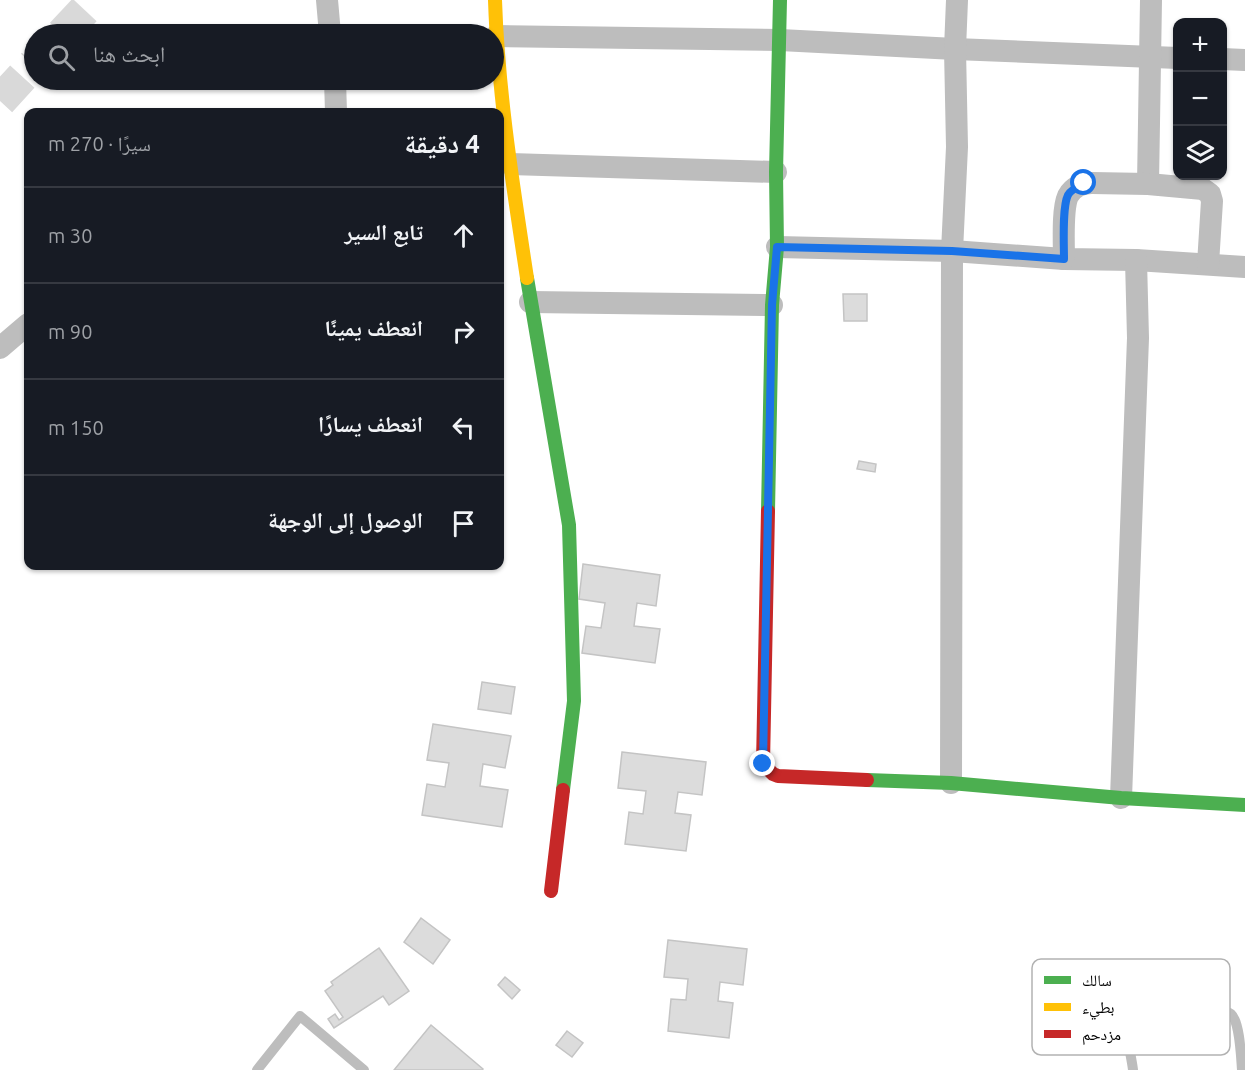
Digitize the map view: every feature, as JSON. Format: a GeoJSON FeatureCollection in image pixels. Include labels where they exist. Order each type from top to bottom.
{"type":"FeatureCollection","features":[{"type":"Feature","properties":{"kind":"street"},"geometry":{"type":"LineString","coordinates":[[327,0],[329,24]]}},
{"type":"Feature","properties":{"kind":"street"},"geometry":{"type":"LineString","coordinates":[[495,0],[496,24]]}},
{"type":"Feature","properties":{"kind":"street"},"geometry":{"type":"LineString","coordinates":[[780,0],[776,172],[777,247],[772,305],[763,764],[778,776],[951,783],[1121,798],[1245,804]]}},
{"type":"Feature","properties":{"kind":"street"},"geometry":{"type":"LineString","coordinates":[[951,783],[952,251],[957,147],[955,49],[957,0]]}},
{"type":"Feature","properties":{"kind":"street"},"geometry":{"type":"LineString","coordinates":[[1148,184],[1151,0]]}},
{"type":"Feature","properties":{"kind":"street"},"geometry":{"type":"LineString","coordinates":[[504,36],[780,40],[1173,58]]}},
{"type":"Feature","properties":{"kind":"street"},"geometry":{"type":"LineString","coordinates":[[1227,59],[1245,60]]}},
{"type":"Feature","properties":{"kind":"street"},"geometry":{"type":"LineString","coordinates":[[335,90],[336,108]]}},
{"type":"Feature","properties":{"kind":"street"},"geometry":{"type":"LineString","coordinates":[[502,90],[504,108]]}},
{"type":"Feature","properties":{"kind":"street"},"geometry":{"type":"LineString","coordinates":[[504,109],[530,302],[569,525],[574,701],[551,891]]}},
{"type":"Feature","properties":{"kind":"street"},"geometry":{"type":"LineString","coordinates":[[510,164],[776,172]]}},
{"type":"Feature","properties":{"kind":"street"},"geometry":{"type":"LineString","coordinates":[[1064,259],[1066,204],[1069,194],[1084,183],[1148,184],[1203,189],[1210,194],[1212,201],[1208,264]]}},
{"type":"Feature","properties":{"kind":"street"},"geometry":{"type":"LineString","coordinates":[[777,247],[952,251],[1064,259],[1136,260],[1245,267]]}},
{"type":"Feature","properties":{"kind":"street"},"geometry":{"type":"LineString","coordinates":[[1121,798],[1138,338],[1136,260]]}},
{"type":"Feature","properties":{"kind":"street"},"geometry":{"type":"LineString","coordinates":[[530,302],[772,305]]}},
{"type":"Feature","properties":{"kind":"street"},"geometry":{"type":"LineString","coordinates":[[0,348],[24,327]]}},
{"type":"Feature","properties":{"kind":"lane"},"geometry":{"type":"LineString","coordinates":[[1230,1014],[1236,1022],[1242,1070]]}},
{"type":"Feature","properties":{"kind":"lane"},"geometry":{"type":"LineString","coordinates":[[257,1070],[300,1016],[364,1070]]}},
{"type":"Feature","properties":{"kind":"lane"},"geometry":{"type":"LineString","coordinates":[[1131,1055],[1133,1070]]}},
{"type":"Feature","properties":{"kind":"building"},"geometry":{"type":"Polygon","coordinates":[[[843,294],[867,294],[867,321],[844,321],[843,294]]]}},
{"type":"Feature","properties":{"kind":"building"},"geometry":{"type":"Polygon","coordinates":[[[859,461],[876,464],[875,472],[857,469],[859,461]]]}},
{"type":"Feature","properties":{"kind":"building"},"geometry":{"type":"Polygon","coordinates":[[[583,564],[660,575],[656,606],[637,603],[634,626],[660,629],[655,663],[582,653],[586,626],[601,628],[605,603],[579,599],[583,564]]]}},
{"type":"Feature","properties":{"kind":"building"},"geometry":{"type":"Polygon","coordinates":[[[482,682],[515,687],[511,714],[478,709],[482,682]]]}},
{"type":"Feature","properties":{"kind":"building"},"geometry":{"type":"Polygon","coordinates":[[[433,724],[511,736],[505,768],[483,764],[480,786],[508,790],[502,827],[422,815],[427,784],[445,787],[449,763],[427,760],[433,724]]]}},
{"type":"Feature","properties":{"kind":"building"},"geometry":{"type":"Polygon","coordinates":[[[622,752],[706,762],[702,795],[678,792],[675,813],[691,815],[686,851],[625,844],[629,812],[643,814],[646,791],[618,788],[622,752]]]}},
{"type":"Feature","properties":{"kind":"building"},"geometry":{"type":"Polygon","coordinates":[[[421,918],[450,940],[433,964],[404,942],[421,918]]]}},
{"type":"Feature","properties":{"kind":"building"},"geometry":{"type":"Polygon","coordinates":[[[668,940],[747,949],[743,985],[720,982],[718,1001],[733,1003],[729,1038],[668,1031],[671,999],[686,1000],[688,979],[664,977],[668,940]]]}},
{"type":"Feature","properties":{"kind":"building"},"geometry":{"type":"Polygon","coordinates":[[[379,948],[409,991],[389,1005],[383,996],[334,1028],[328,1019],[335,1014],[339,1020],[343,1017],[325,991],[333,985],[331,982],[379,948]]]}},
{"type":"Feature","properties":{"kind":"building"},"geometry":{"type":"Polygon","coordinates":[[[505,977],[520,990],[512,999],[498,985],[505,977]]]}},
{"type":"Feature","properties":{"kind":"building"},"geometry":{"type":"Polygon","coordinates":[[[431,1025],[483,1069],[394,1070],[431,1025]]]}},
{"type":"Feature","properties":{"kind":"building"},"geometry":{"type":"Polygon","coordinates":[[[567,1031],[583,1043],[572,1057],[556,1045],[567,1031]]]}},
{"type":"Feature","properties":{"kind":"tunnel"},"geometry":{"type":"LineString","coordinates":[[71,24],[94,0]]}},
{"type":"Feature","properties":{"kind":"tunnel"},"geometry":{"type":"LineString","coordinates":[[0,101],[24,75]]}},
{"type":"Feature","properties":{"kind":"traffic: fast"},"geometry":{"type":"LineString","coordinates":[[768,511],[772,305],[777,247],[776,172],[780,0]]}},
{"type":"Feature","properties":{"kind":"traffic: fast"},"geometry":{"type":"LineString","coordinates":[[527,278],[569,525],[574,701],[563,790]]}},
{"type":"Feature","properties":{"kind":"traffic: fast"},"geometry":{"type":"LineString","coordinates":[[867,780],[951,783],[1121,798],[1245,805]]}},
{"type":"Feature","properties":{"kind":"traffic: slow"},"geometry":{"type":"LineString","coordinates":[[495,0],[496,24]]}},
{"type":"Feature","properties":{"kind":"traffic: slow"},"geometry":{"type":"LineString","coordinates":[[502,90],[503,108]]}},
{"type":"Feature","properties":{"kind":"traffic: slow"},"geometry":{"type":"LineString","coordinates":[[504,113],[527,278]]}},
{"type":"Feature","properties":{"kind":"traffic: jam"},"geometry":{"type":"LineString","coordinates":[[768,511],[763,764],[778,776],[867,780]]}},
{"type":"Feature","properties":{"kind":"traffic: jam"},"geometry":{"type":"LineString","coordinates":[[551,891],[563,790]]}},
{"type":"Feature","properties":{"kind":"route"},"geometry":{"type":"LineString","coordinates":[[763,764],[772,305],[777,247],[952,251],[1064,259],[1066,204],[1069,194],[1084,183]]}}]}
